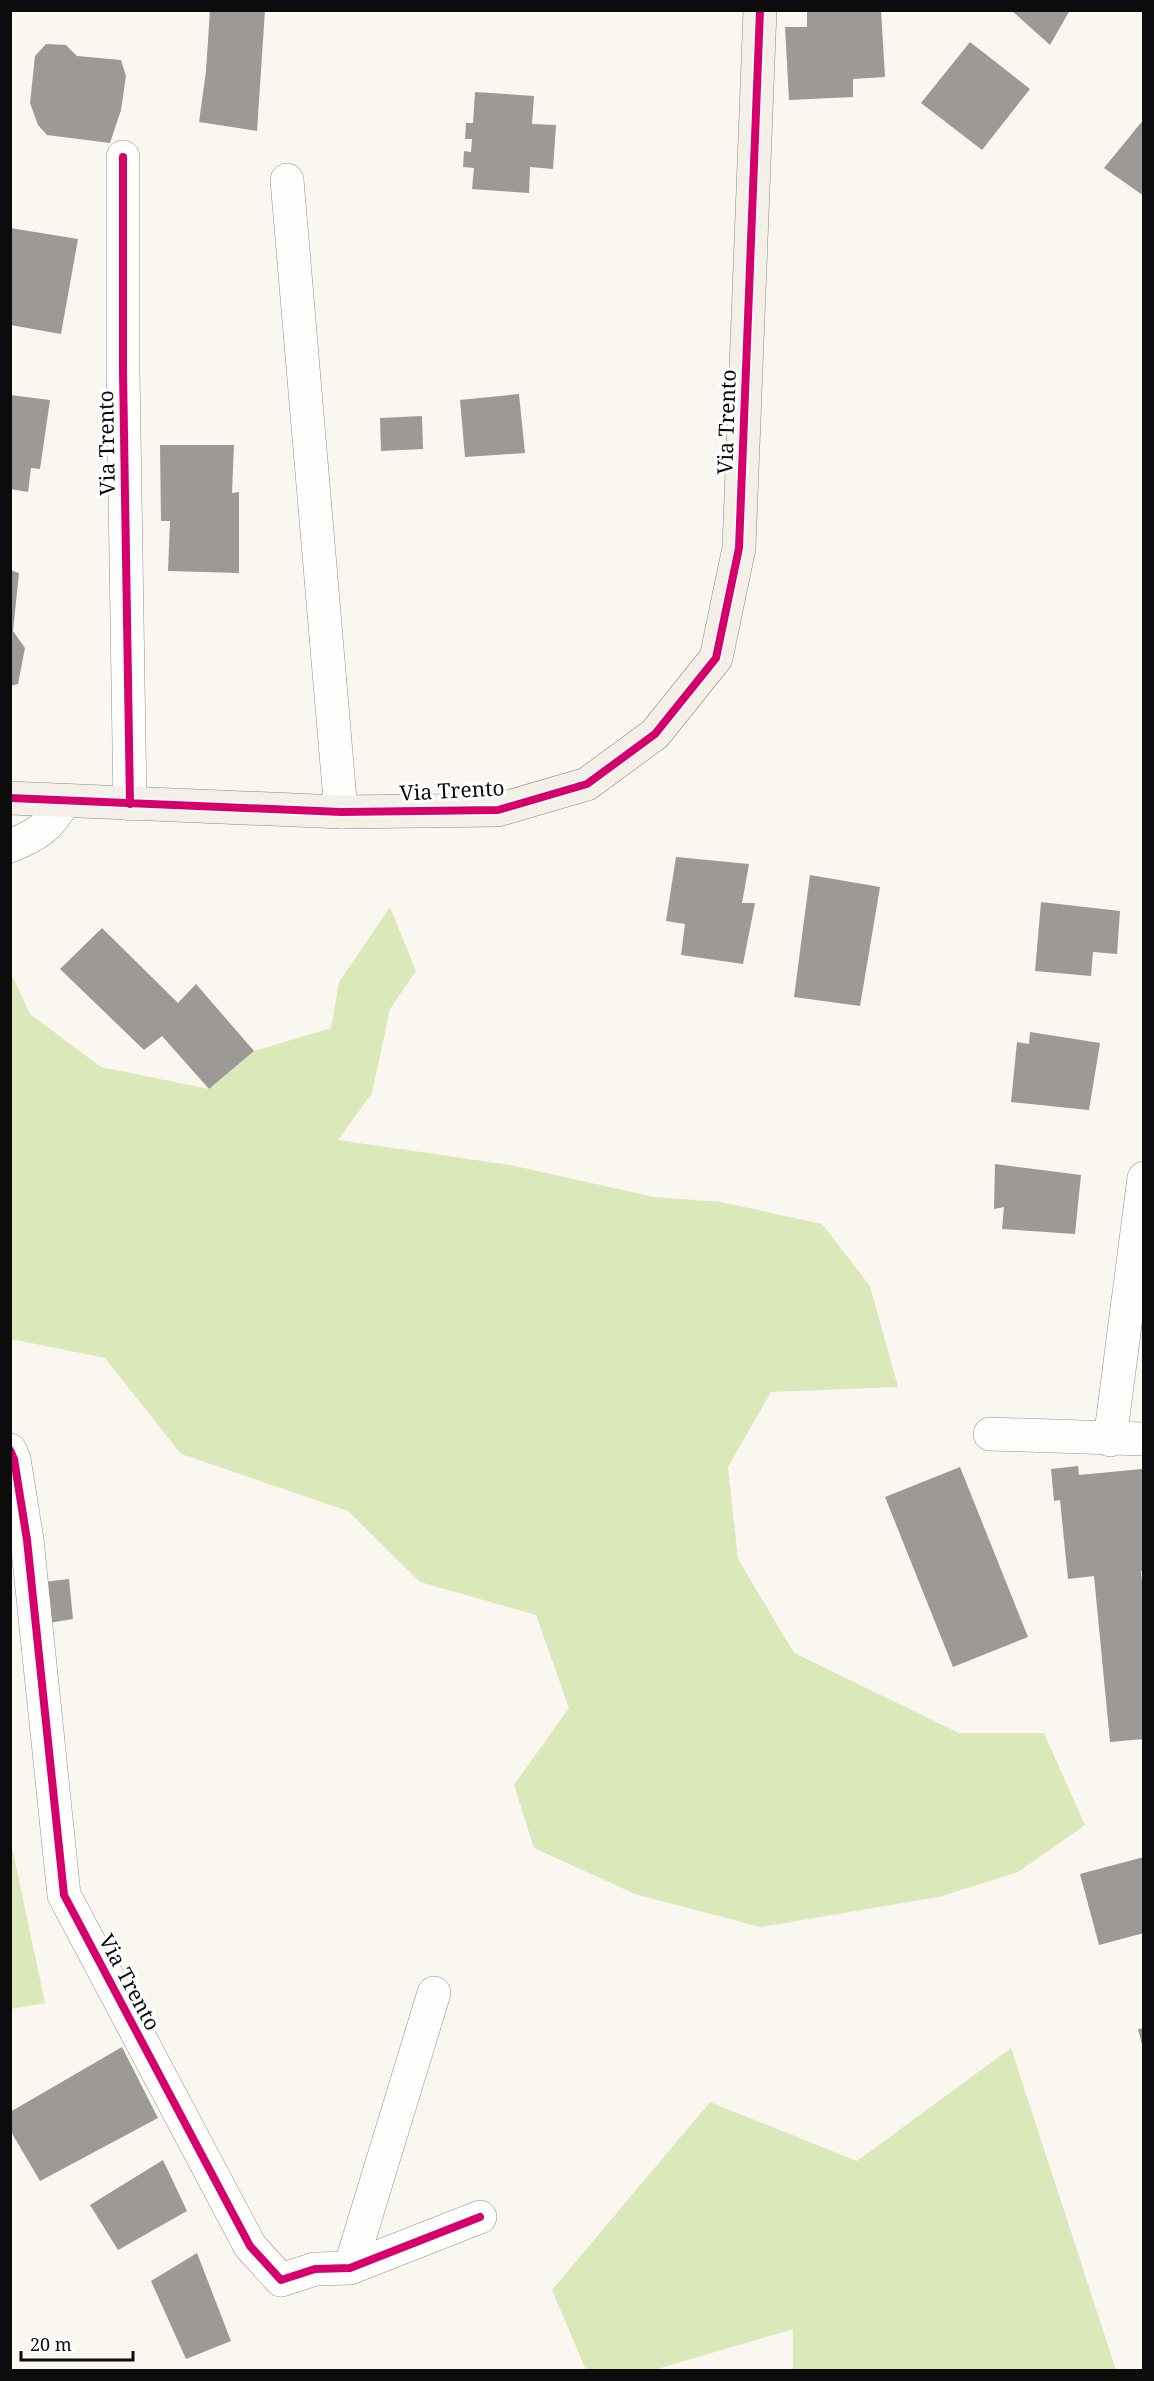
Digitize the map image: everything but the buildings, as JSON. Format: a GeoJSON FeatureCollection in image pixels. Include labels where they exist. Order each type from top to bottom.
{"type":"FeatureCollection","features":[{"type":"Feature","properties":{"kind":"main road","name":"Via Trento"},"geometry":{"type":"LineString","coordinates":[[130,804],[341,812],[498,810],[587,784],[656,734],[716,658],[740,548],[760,10]]}},
{"type":"Feature","properties":{"kind":"main road"},"geometry":{"type":"LineString","coordinates":[[10,798],[130,804]]}},
{"type":"Feature","properties":{"kind":"street","name":"Via Trento"},"geometry":{"type":"LineString","coordinates":[[123,157],[123,359],[130,804]]}},
{"type":"Feature","properties":{"kind":"street"},"geometry":{"type":"LineString","coordinates":[[287,180],[341,812]]}},
{"type":"Feature","properties":{"kind":"street"},"geometry":{"type":"LineString","coordinates":[[10,846],[34,836],[54,819],[64,801]]}},
{"type":"Feature","properties":{"kind":"street"},"geometry":{"type":"LineString","coordinates":[[1110,1440],[1143,1178]]}},
{"type":"Feature","properties":{"kind":"street"},"geometry":{"type":"LineString","coordinates":[[990,1434],[1110,1440],[1143,1439]]}},
{"type":"Feature","properties":{"kind":"street","name":"Via Trento"},"geometry":{"type":"LineString","coordinates":[[12,1455],[27,1540],[64,1895],[250,2246],[281,2280],[315,2269],[350,2268],[480,2217]]}},
{"type":"Feature","properties":{"kind":"street"},"geometry":{"type":"LineString","coordinates":[[350,2268],[434,1993]]}},
{"type":"Feature","properties":{"kind":"green space"},"geometry":{"type":"Polygon","coordinates":[[[390,907],[416,971],[390,1009],[372,1093],[338,1140],[510,1165],[654,1197],[721,1202],[822,1224],[870,1286],[898,1387],[771,1392],[728,1467],[738,1559],[794,1653],[959,1733],[1044,1733],[1085,1825],[1018,1872],[939,1897],[760,1927],[635,1894],[534,1848],[514,1785],[569,1708],[536,1615],[420,1582],[348,1511],[181,1454],[105,1358],[11,1339],[10,971],[30,1014],[101,1067],[209,1089],[254,1051],[331,1028],[339,982],[390,907]]]}},
{"type":"Feature","properties":{"kind":"green space"},"geometry":{"type":"Polygon","coordinates":[[[10,1838],[45,2003],[11,2009],[10,2009],[10,1838]]]}},
{"type":"Feature","properties":{"kind":"green space"},"geometry":{"type":"Polygon","coordinates":[[[1011,2048],[1116,2370],[793,2370],[793,2329],[654,2370],[586,2370],[552,2290],[710,2102],[857,2161],[1011,2048]]]}},
{"type":"Feature","properties":{"kind":"cycle path"},"geometry":{"type":"LineString","coordinates":[[10,798],[341,812],[498,810],[587,784],[655,734],[716,658],[739,548],[760,10]]}},
{"type":"Feature","properties":{"kind":"cycle path"},"geometry":{"type":"LineString","coordinates":[[123,157],[123,371],[130,804]]}},
{"type":"Feature","properties":{"kind":"cycle path"},"geometry":{"type":"LineString","coordinates":[[10,1450],[14,1459],[27,1540],[64,1895],[250,2246],[281,2280],[315,2269],[350,2268],[480,2217]]}}]}
